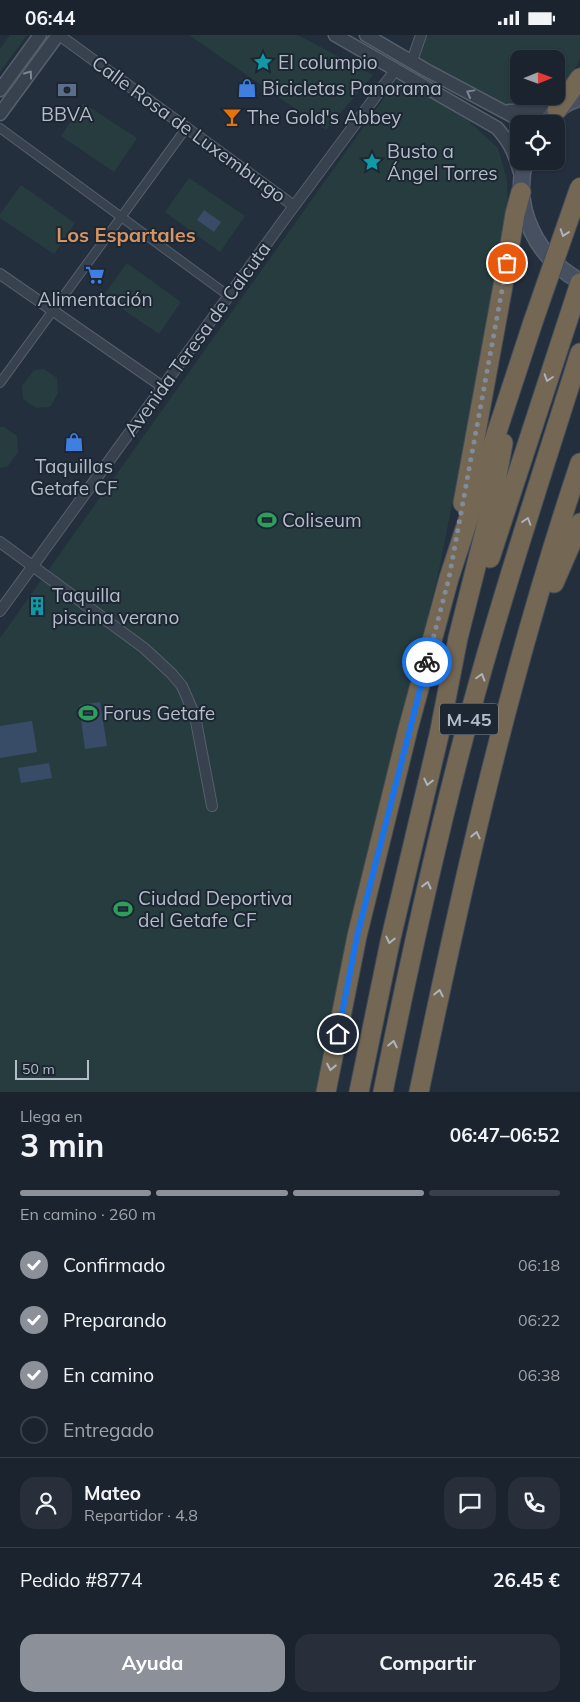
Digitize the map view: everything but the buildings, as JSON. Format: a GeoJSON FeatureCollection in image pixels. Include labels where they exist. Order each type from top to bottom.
{"type":"FeatureCollection","features":[{"type":"Feature","properties":{"kind":"highway"},"geometry":{"type":"LineString","coordinates":[[559,110],[580,78]]}},
{"type":"Feature","properties":{"kind":"highway"},"geometry":{"type":"LineString","coordinates":[[449,578],[521,184]]}},
{"type":"Feature","properties":{"kind":"highway"},"geometry":{"type":"LineString","coordinates":[[326,1092],[357,936],[408,729],[449,578],[532,322],[580,187]]}},
{"type":"Feature","properties":{"kind":"highway","name":"M-45"},"geometry":{"type":"LineString","coordinates":[[359,1092],[390,942],[439,735],[482,584],[580,282]]}},
{"type":"Feature","properties":{"kind":"highway","name":"M-45"},"geometry":{"type":"LineString","coordinates":[[383,1092],[414,939],[464,735],[508,579],[580,353]]}},
{"type":"Feature","properties":{"kind":"highway"},"geometry":{"type":"LineString","coordinates":[[439,735],[458,638],[492,503],[516,370]]}},
{"type":"Feature","properties":{"kind":"highway"},"geometry":{"type":"LineString","coordinates":[[419,1092],[448,953],[484,799],[526,641],[580,463]]}},
{"type":"Feature","properties":{"kind":"highway"},"geometry":{"type":"LineString","coordinates":[[513,691],[547,599],[580,523]]}},
{"type":"Feature","properties":{"kind":"main road"},"geometry":{"type":"LineString","coordinates":[[523,170],[521,184],[526,220],[542,249],[567,274],[580,282]]}},
{"type":"Feature","properties":{"kind":"street"},"geometry":{"type":"LineString","coordinates":[[0,90],[40,35]]}},
{"type":"Feature","properties":{"kind":"street"},"geometry":{"type":"LineString","coordinates":[[0,114],[59,35]]}},
{"type":"Feature","properties":{"kind":"street","name":"Calle Rosa de Luxemburgo"},"geometry":{"type":"LineString","coordinates":[[59,35],[294,206]]}},
{"type":"Feature","properties":{"kind":"street"},"geometry":{"type":"LineString","coordinates":[[335,35],[497,129],[508,141],[513,151],[521,184]]}},
{"type":"Feature","properties":{"kind":"street"},"geometry":{"type":"LineString","coordinates":[[366,35],[518,119],[559,110]]}},
{"type":"Feature","properties":{"kind":"street"},"geometry":{"type":"LineString","coordinates":[[412,61],[421,35]]}},
{"type":"Feature","properties":{"kind":"street","name":"Avenida Teresa de Calcuta"},"geometry":{"type":"LineString","coordinates":[[0,611],[294,206],[396,69]]}},
{"type":"Feature","properties":{"kind":"street"},"geometry":{"type":"LineString","coordinates":[[501,111],[548,108],[559,110]]}},
{"type":"Feature","properties":{"kind":"street"},"geometry":{"type":"LineString","coordinates":[[0,383],[187,127]]}},
{"type":"Feature","properties":{"kind":"street"},"geometry":{"type":"LineString","coordinates":[[0,128],[229,296]]}},
{"type":"Feature","properties":{"kind":"street"},"geometry":{"type":"LineString","coordinates":[[0,274],[163,387]]}},
{"type":"Feature","properties":{"kind":"street"},"geometry":{"type":"LineString","coordinates":[[0,542],[144,648],[182,686],[195,716],[212,806]]}},
{"type":"Feature","properties":{"kind":"green space"},"geometry":{"type":"Polygon","coordinates":[[[10,35],[27,35],[0,72],[0,49],[10,35]]]}},
{"type":"Feature","properties":{"kind":"green space"},"geometry":{"type":"Polygon","coordinates":[[[189,35],[298,35],[373,75],[326,130],[189,35]]]}},
{"type":"Feature","properties":{"kind":"green space"},"geometry":{"type":"Polygon","coordinates":[[[427,35],[580,35],[580,59],[565,86],[565,50],[510,50],[510,105],[506,105],[418,59],[427,35]]]}},
{"type":"Feature","properties":{"kind":"green space"},"geometry":{"type":"Polygon","coordinates":[[[399,77],[461,114],[498,148],[507,180],[508,213],[497,279],[438,575],[400,728],[323,1092],[0,1092],[0,638],[399,77]]]}},
{"type":"Feature","properties":{"kind":"green space"},"geometry":{"type":"Polygon","coordinates":[[[83,103],[137,138],[114,172],[61,136],[83,103]]]}},
{"type":"Feature","properties":{"kind":"green space"},"geometry":{"type":"Polygon","coordinates":[[[189,178],[245,216],[220,252],[165,212],[189,178]]]}},
{"type":"Feature","properties":{"kind":"green space"},"geometry":{"type":"Polygon","coordinates":[[[21,185],[75,223],[54,254],[0,218],[0,214],[21,185]]]}},
{"type":"Feature","properties":{"kind":"green space"},"geometry":{"type":"Polygon","coordinates":[[[127,263],[181,302],[159,334],[103,296],[127,263]]]}},
{"type":"Feature","properties":{"kind":"green space"},"geometry":{"type":"Polygon","coordinates":[[[44,369],[57,378],[58,393],[50,407],[36,408],[23,399],[22,386],[34,370],[44,369]]]}},
{"type":"Feature","properties":{"kind":"green space"},"geometry":{"type":"Polygon","coordinates":[[[0,427],[4,427],[17,436],[18,452],[8,466],[0,468],[0,427]]]}},
{"type":"Feature","properties":{"kind":"water"},"geometry":{"type":"Polygon","coordinates":[[[204,210],[221,222],[214,232],[197,220],[204,210]]]}},
{"type":"Feature","properties":{"kind":"water"},"geometry":{"type":"Polygon","coordinates":[[[100,702],[107,746],[85,749],[79,705],[100,702]]]}},
{"type":"Feature","properties":{"kind":"water"},"geometry":{"type":"Polygon","coordinates":[[[32,721],[37,752],[0,758],[0,726],[32,721]]]}},
{"type":"Feature","properties":{"kind":"water"},"geometry":{"type":"Polygon","coordinates":[[[49,763],[52,778],[21,783],[18,768],[49,763]]]}},
{"type":"Feature","properties":{"kind":"way so far"},"geometry":{"type":"LineString","coordinates":[[427,662],[449,578],[507,263]]}},
{"type":"Feature","properties":{"kind":"place","name":"El columpio"},"geometry":{"type":"Point","coordinates":[263,62]}},
{"type":"Feature","properties":{"kind":"place","name":"Bicicletas Panorama"},"geometry":{"type":"Point","coordinates":[247,88]}},
{"type":"Feature","properties":{"kind":"place","name":"BBVA"},"geometry":{"type":"Point","coordinates":[67,90]}},
{"type":"Feature","properties":{"kind":"place","name":"The Gold's Abbey"},"geometry":{"type":"Point","coordinates":[232,117]}},
{"type":"Feature","properties":{"kind":"place","name":"Busto a Ángel Torres"},"geometry":{"type":"Point","coordinates":[372,162]}},
{"type":"Feature","properties":{"kind":"place","name":"Alimentación"},"geometry":{"type":"Point","coordinates":[95,275]}},
{"type":"Feature","properties":{"kind":"place","name":"Taquillas Getafe CF"},"geometry":{"type":"Point","coordinates":[74,442]}},
{"type":"Feature","properties":{"kind":"place","name":"Coliseum"},"geometry":{"type":"Point","coordinates":[267,520]}},
{"type":"Feature","properties":{"kind":"place","name":"Taquilla piscina verano"},"geometry":{"type":"Point","coordinates":[37,606]}},
{"type":"Feature","properties":{"kind":"place","name":"Forus Getafe"},"geometry":{"type":"Point","coordinates":[88,713]}},
{"type":"Feature","properties":{"kind":"place","name":"Ciudad Deportiva del Getafe CF"},"geometry":{"type":"Point","coordinates":[123,909]}},
{"type":"Feature","properties":{"kind":"district","name":"Los Espartales"},"geometry":{"type":"Point","coordinates":[126,234]}},
{"type":"Feature","properties":{"kind":"route"},"geometry":{"type":"LineString","coordinates":[[338,1034],[357,936],[408,729],[427,662]]}}]}
